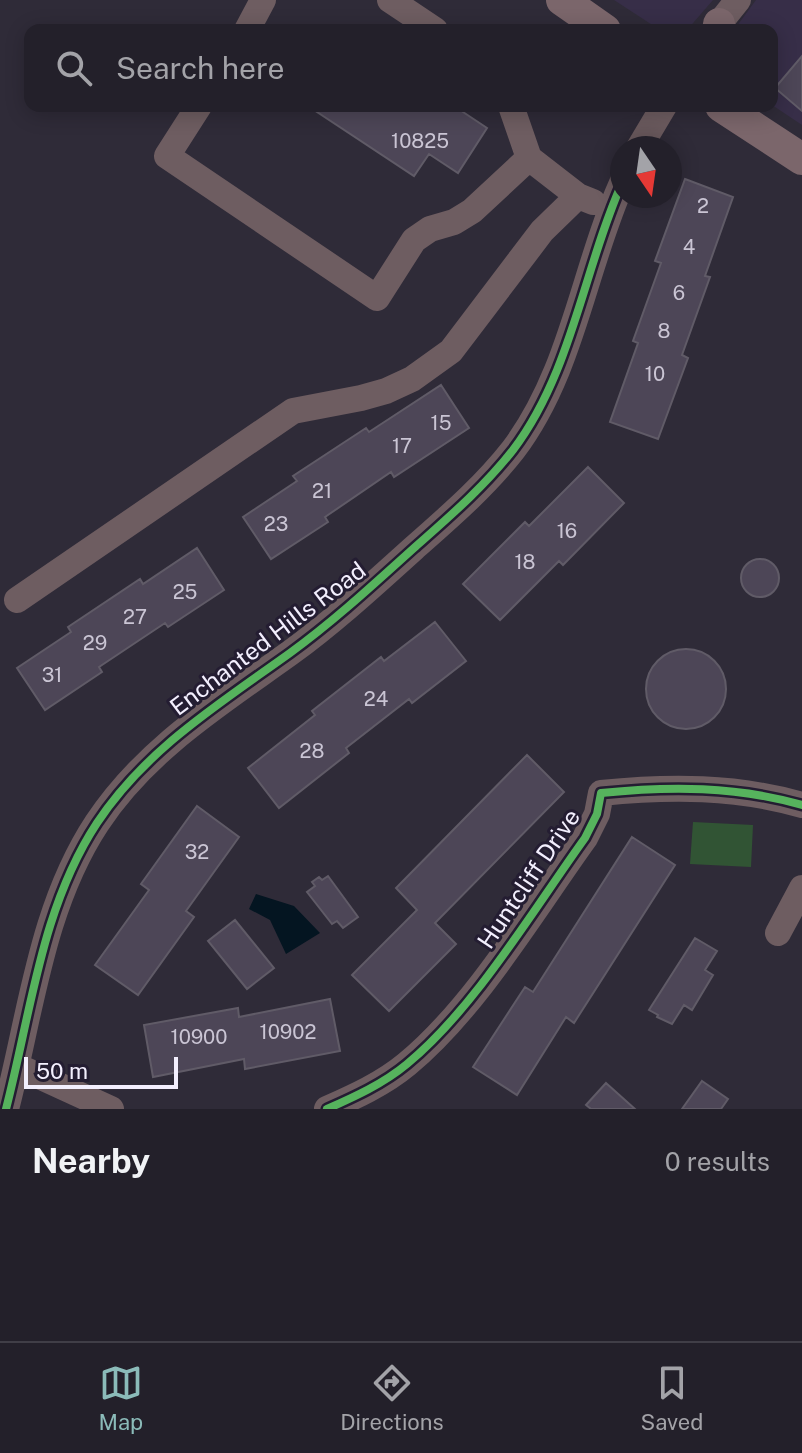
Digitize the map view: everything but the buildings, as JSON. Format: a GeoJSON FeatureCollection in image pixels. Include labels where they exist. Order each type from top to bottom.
{"type":"FeatureCollection","features":[{"type":"Feature","properties":{"kind":"main road"},"geometry":{"type":"LineString","coordinates":[[562,0],[596,24]]}},
{"type":"Feature","properties":{"kind":"main road"},"geometry":{"type":"LineString","coordinates":[[735,112],[802,159]]}},
{"type":"Feature","properties":{"kind":"street"},"geometry":{"type":"LineString","coordinates":[[250,24],[263,0]]}},
{"type":"Feature","properties":{"kind":"street"},"geometry":{"type":"LineString","coordinates":[[390,0],[426,24]]}},
{"type":"Feature","properties":{"kind":"street"},"geometry":{"type":"LineString","coordinates":[[195,112],[167,156],[377,298],[414,240],[430,229],[454,222],[472,211],[529,158]]}},
{"type":"Feature","properties":{"kind":"street"},"geometry":{"type":"LineString","coordinates":[[513,112],[529,158],[578,196],[610,208]]}},
{"type":"Feature","properties":{"kind":"street"},"geometry":{"type":"LineString","coordinates":[[646,136],[660,112]]}},
{"type":"Feature","properties":{"kind":"street"},"geometry":{"type":"LineString","coordinates":[[17,600],[293,411],[386,391],[435,364],[451,351],[542,231],[578,196]]}},
{"type":"Feature","properties":{"kind":"street","name":"Enchanted Hills Road"},"geometry":{"type":"LineString","coordinates":[[6,1109],[47,934],[67,880],[96,824],[126,784],[180,731],[340,615],[489,479],[540,409],[553,381],[611,208]]}},
{"type":"Feature","properties":{"kind":"street","name":"Huntcliff Drive"},"geometry":{"type":"LineString","coordinates":[[327,1109],[364,1092],[406,1065],[445,1028],[585,838],[597,814],[601,793],[708,788],[761,793],[802,805]]}},
{"type":"Feature","properties":{"kind":"street"},"geometry":{"type":"LineString","coordinates":[[778,933],[802,888]]}},
{"type":"Feature","properties":{"kind":"street"},"geometry":{"type":"LineString","coordinates":[[17,1066],[111,1109]]}},
{"type":"Feature","properties":{"kind":"shaded area"},"geometry":{"type":"Polygon","coordinates":[[[614,0],[713,0],[692,24],[651,24],[614,0]]]}},
{"type":"Feature","properties":{"kind":"shaded area"},"geometry":{"type":"Polygon","coordinates":[[[756,0],[802,0],[802,125],[778,109],[778,24],[738,24],[756,0]]]}},
{"type":"Feature","properties":{"kind":"green space"},"geometry":{"type":"Polygon","coordinates":[[[693,822],[753,825],[751,867],[690,864],[693,822]]]}},
{"type":"Feature","properties":{"kind":"water"},"geometry":{"type":"Polygon","coordinates":[[[256,894],[294,906],[320,933],[286,954],[270,920],[249,909],[256,894]]]}},
{"type":"Feature","properties":{"kind":"cycle path"},"geometry":{"type":"LineString","coordinates":[[6,1109],[50,926],[78,856],[97,823],[116,797],[161,750],[338,615],[466,501],[513,450],[533,420],[563,354],[612,208]]}},
{"type":"Feature","properties":{"kind":"cycle path"},"geometry":{"type":"LineString","coordinates":[[327,1109],[368,1090],[398,1071],[456,1015],[502,957],[585,838],[597,814],[601,793],[703,789],[752,794],[802,805]]}}]}
